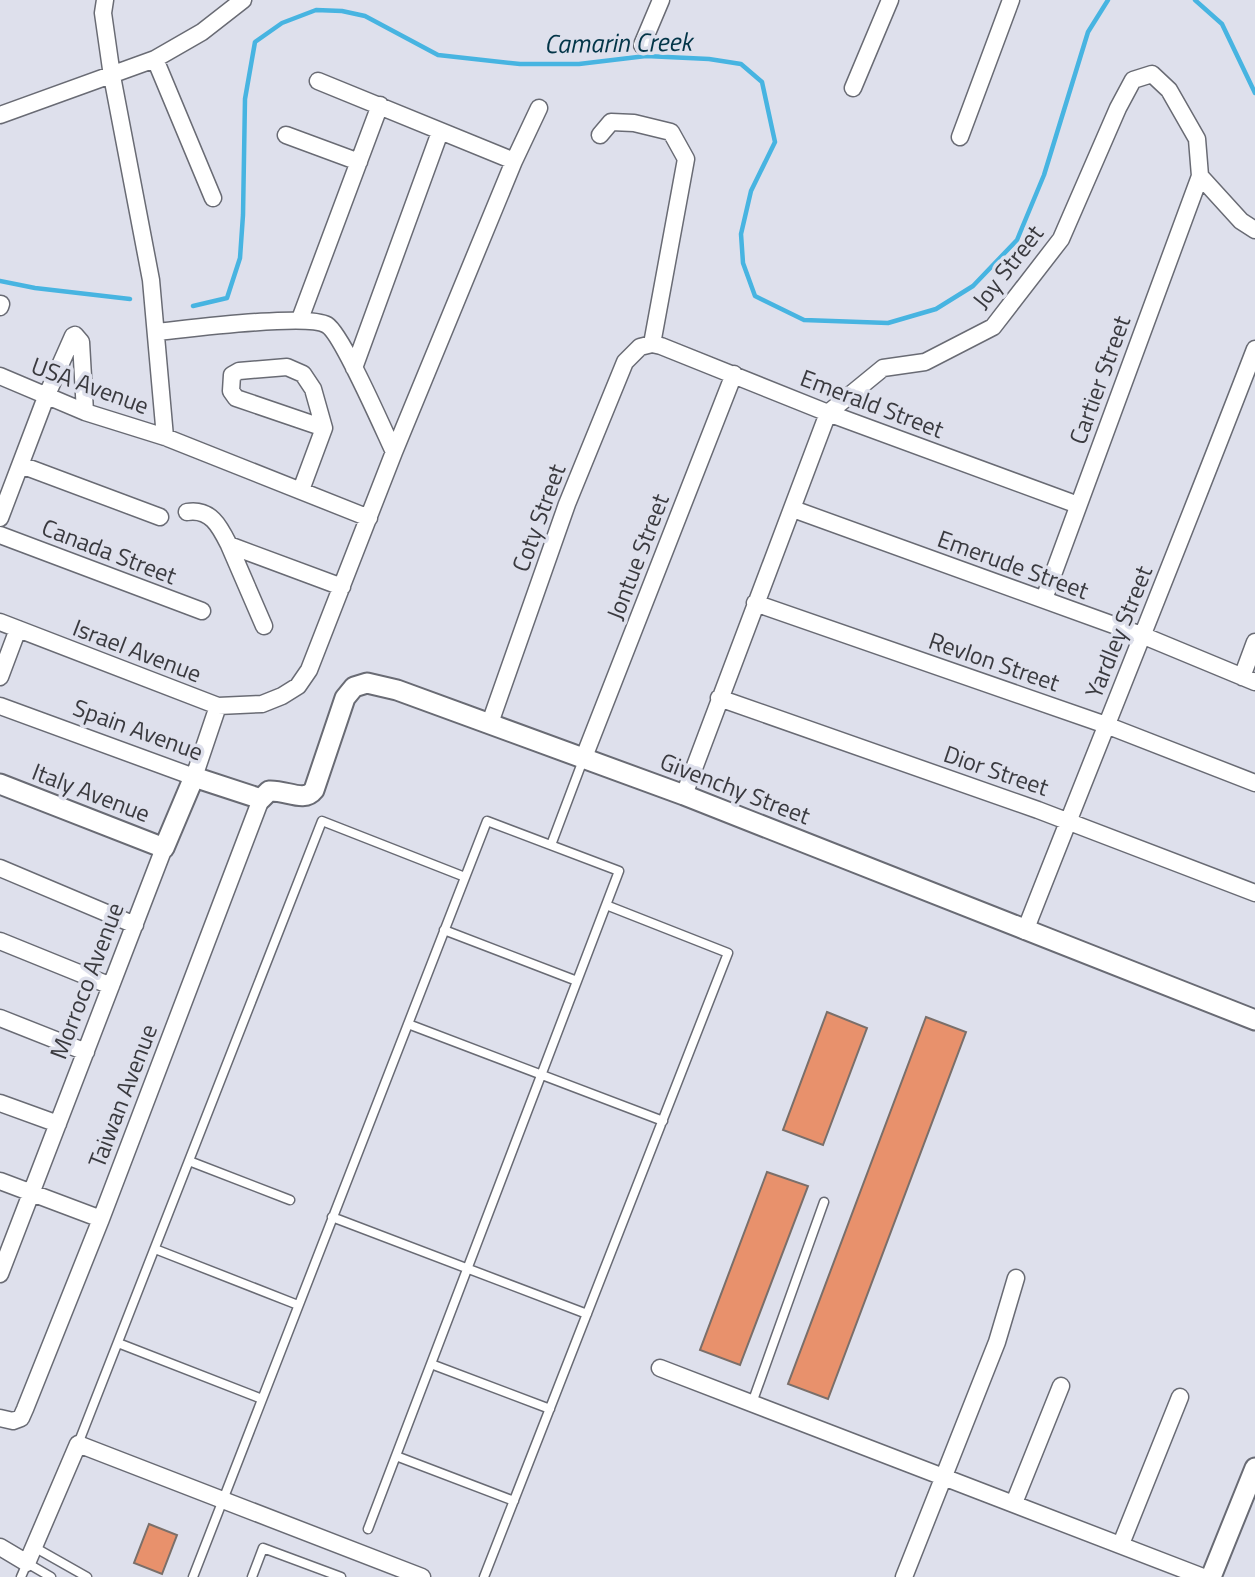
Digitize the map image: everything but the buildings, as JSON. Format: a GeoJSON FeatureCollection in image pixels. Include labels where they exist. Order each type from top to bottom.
{"type":"FeatureCollection","features":[{"type":"Feature","properties":{"kind":"street"},"geometry":{"type":"LineString","coordinates":[[105,0],[103,13],[112,76],[150,280],[165,437]]}},
{"type":"Feature","properties":{"kind":"street"},"geometry":{"type":"LineString","coordinates":[[1,110],[112,76],[155,59],[202,32],[243,0]]}},
{"type":"Feature","properties":{"kind":"street"},"geometry":{"type":"LineString","coordinates":[[642,45],[661,0]]}},
{"type":"Feature","properties":{"kind":"street"},"geometry":{"type":"LineString","coordinates":[[853,88],[890,0]]}},
{"type":"Feature","properties":{"kind":"street"},"geometry":{"type":"LineString","coordinates":[[960,136],[1012,0]]}},
{"type":"Feature","properties":{"kind":"street"},"geometry":{"type":"LineString","coordinates":[[155,59],[213,198]]}},
{"type":"Feature","properties":{"kind":"street","name":"Joy Street"},"geometry":{"type":"LineString","coordinates":[[828,413],[883,368],[925,362],[993,327],[1060,239],[1133,79],[1152,74],[1169,90],[1197,139],[1200,176]]}},
{"type":"Feature","properties":{"kind":"street"},"geometry":{"type":"LineString","coordinates":[[318,81],[514,161]]}},
{"type":"Feature","properties":{"kind":"street"},"geometry":{"type":"LineString","coordinates":[[300,319],[380,106]]}},
{"type":"Feature","properties":{"kind":"street"},"geometry":{"type":"LineString","coordinates":[[229,545],[342,587],[394,452],[514,161],[539,108]]}},
{"type":"Feature","properties":{"kind":"street"},"geometry":{"type":"LineString","coordinates":[[600,135],[611,122],[634,123],[671,132],[686,159],[652,344]]}},
{"type":"Feature","properties":{"kind":"street"},"geometry":{"type":"LineString","coordinates":[[354,368],[440,132]]}},
{"type":"Feature","properties":{"kind":"street"},"geometry":{"type":"LineString","coordinates":[[286,135],[359,162]]}},
{"type":"Feature","properties":{"kind":"street"},"geometry":{"type":"LineString","coordinates":[[1200,176],[1241,221],[1255,230]]}},
{"type":"Feature","properties":{"kind":"street","name":"Cartier Street"},"geometry":{"type":"LineString","coordinates":[[1044,600],[1200,176]]}},
{"type":"Feature","properties":{"kind":"street"},"geometry":{"type":"LineString","coordinates":[[156,325],[300,319],[326,324],[334,331],[354,368],[394,452]]}},
{"type":"Feature","properties":{"kind":"street"},"geometry":{"type":"LineString","coordinates":[[0,518],[46,397],[75,335],[81,342],[85,412]]}},
{"type":"Feature","properties":{"kind":"street","name":"Emerald Street"},"geometry":{"type":"LineString","coordinates":[[652,344],[828,413],[1078,505]]}},
{"type":"Feature","properties":{"kind":"street","name":"Coty Street"},"geometry":{"type":"LineString","coordinates":[[490,723],[567,504],[615,385],[625,362],[640,346],[652,344]]}},
{"type":"Feature","properties":{"kind":"street","name":"Yardley Street"},"geometry":{"type":"LineString","coordinates":[[1025,931],[1144,636],[1255,349]]}},
{"type":"Feature","properties":{"kind":"street"},"geometry":{"type":"LineString","coordinates":[[301,490],[324,428],[313,389],[296,369],[239,371],[232,375],[231,391],[236,397],[324,428]]}},
{"type":"Feature","properties":{"kind":"street","name":"Jontue Street"},"geometry":{"type":"LineString","coordinates":[[584,757],[734,374]]}},
{"type":"Feature","properties":{"kind":"street","name":"USA Avenue"},"geometry":{"type":"LineString","coordinates":[[0,376],[46,397],[165,437],[369,518]]}},
{"type":"Feature","properties":{"kind":"street"},"geometry":{"type":"LineString","coordinates":[[684,795],[828,413]]}},
{"type":"Feature","properties":{"kind":"street"},"geometry":{"type":"LineString","coordinates":[[21,465],[160,517]]}},
{"type":"Feature","properties":{"kind":"street","name":"Emerude Street"},"geometry":{"type":"LineString","coordinates":[[793,509],[1144,636],[1249,680]]}},
{"type":"Feature","properties":{"kind":"street"},"geometry":{"type":"LineString","coordinates":[[187,512],[201,512],[218,524],[264,626]]}},
{"type":"Feature","properties":{"kind":"street","name":"Canada Street"},"geometry":{"type":"LineString","coordinates":[[0,535],[202,611]]}},
{"type":"Feature","properties":{"kind":"street","name":"Israel Avenue"},"geometry":{"type":"LineString","coordinates":[[0,622],[218,706],[261,704],[282,696],[298,686],[304,678],[342,587]]}},
{"type":"Feature","properties":{"kind":"street","name":"Revlon Street"},"geometry":{"type":"LineString","coordinates":[[755,603],[1106,725],[1255,783]]}},
{"type":"Feature","properties":{"kind":"street"},"geometry":{"type":"LineString","coordinates":[[0,677],[18,629]]}},
{"type":"Feature","properties":{"kind":"street"},"geometry":{"type":"LineString","coordinates":[[1249,680],[1255,642]]}},
{"type":"Feature","properties":{"kind":"street","name":"Givenchy Street"},"geometry":{"type":"LineString","coordinates":[[261,799],[269,791],[281,790],[304,797],[310,796],[345,698],[354,687],[367,682],[490,723],[684,795],[1255,1020]]}},
{"type":"Feature","properties":{"kind":"street","name":"Dior Street"},"geometry":{"type":"LineString","coordinates":[[719,698],[1068,821],[1255,893]]}},
{"type":"Feature","properties":{"kind":"street","name":"Spain Avenue"},"geometry":{"type":"LineString","coordinates":[[0,706],[261,799]]}},
{"type":"Feature","properties":{"kind":"street","name":"Morroco Avenue"},"geometry":{"type":"LineString","coordinates":[[1,1267],[194,776],[218,706]]}},
{"type":"Feature","properties":{"kind":"street","name":"Italy Avenue"},"geometry":{"type":"LineString","coordinates":[[0,784],[164,848]]}},
{"type":"Feature","properties":{"kind":"street","name":"Taiwan Avenue"},"geometry":{"type":"LineString","coordinates":[[0,1418],[13,1421],[21,1418],[25,1409],[101,1219],[261,799]]}},
{"type":"Feature","properties":{"kind":"street"},"geometry":{"type":"LineString","coordinates":[[0,868],[135,925]]}},
{"type":"Feature","properties":{"kind":"street"},"geometry":{"type":"LineString","coordinates":[[0,942],[111,986]]}},
{"type":"Feature","properties":{"kind":"street"},"geometry":{"type":"LineString","coordinates":[[0,1018],[86,1052]]}},
{"type":"Feature","properties":{"kind":"street"},"geometry":{"type":"LineString","coordinates":[[0,1103],[58,1124]]}},
{"type":"Feature","properties":{"kind":"street"},"geometry":{"type":"LineString","coordinates":[[0,1181],[101,1219]]}},
{"type":"Feature","properties":{"kind":"street"},"geometry":{"type":"LineString","coordinates":[[904,1577],[997,1342],[1016,1278]]}},
{"type":"Feature","properties":{"kind":"street"},"geometry":{"type":"LineString","coordinates":[[660,1367],[1203,1577]]}},
{"type":"Feature","properties":{"kind":"street"},"geometry":{"type":"LineString","coordinates":[[1014,1503],[1061,1386]]}},
{"type":"Feature","properties":{"kind":"street"},"geometry":{"type":"LineString","coordinates":[[1121,1544],[1180,1396]]}},
{"type":"Feature","properties":{"kind":"street"},"geometry":{"type":"LineString","coordinates":[[0,1547],[24,1570],[78,1444],[422,1577]]}},
{"type":"Feature","properties":{"kind":"street"},"geometry":{"type":"LineString","coordinates":[[1211,1577],[1255,1468]]}},
{"type":"Feature","properties":{"kind":"lane"},"geometry":{"type":"LineString","coordinates":[[551,845],[584,757]]}},
{"type":"Feature","properties":{"kind":"lane"},"geometry":{"type":"LineString","coordinates":[[78,1444],[322,821],[465,877]]}},
{"type":"Feature","properties":{"kind":"lane"},"geometry":{"type":"LineString","coordinates":[[192,1577],[486,821],[619,871],[368,1529]]}},
{"type":"Feature","properties":{"kind":"lane"},"geometry":{"type":"LineString","coordinates":[[484,1577],[728,953],[606,905]]}},
{"type":"Feature","properties":{"kind":"lane"},"geometry":{"type":"LineString","coordinates":[[444,930],[577,981]]}},
{"type":"Feature","properties":{"kind":"lane"},"geometry":{"type":"LineString","coordinates":[[408,1024],[663,1121]]}},
{"type":"Feature","properties":{"kind":"lane"},"geometry":{"type":"LineString","coordinates":[[189,1161],[290,1200]]}},
{"type":"Feature","properties":{"kind":"lane"},"geometry":{"type":"LineString","coordinates":[[752,1403],[824,1202]]}},
{"type":"Feature","properties":{"kind":"lane"},"geometry":{"type":"LineString","coordinates":[[332,1217],[587,1314]]}},
{"type":"Feature","properties":{"kind":"lane"},"geometry":{"type":"LineString","coordinates":[[155,1249],[298,1305]]}},
{"type":"Feature","properties":{"kind":"lane"},"geometry":{"type":"LineString","coordinates":[[118,1343],[262,1399]]}},
{"type":"Feature","properties":{"kind":"lane"},"geometry":{"type":"LineString","coordinates":[[431,1364],[550,1409]]}},
{"type":"Feature","properties":{"kind":"lane"},"geometry":{"type":"LineString","coordinates":[[396,1455],[514,1501]]}},
{"type":"Feature","properties":{"kind":"lane"},"geometry":{"type":"LineString","coordinates":[[34,1547],[87,1577]]}},
{"type":"Feature","properties":{"kind":"lane"},"geometry":{"type":"LineString","coordinates":[[251,1577],[262,1548],[341,1577]]}},
{"type":"Feature","properties":{"kind":"lane"},"geometry":{"type":"LineString","coordinates":[[24,1570],[51,1577]]}},
{"type":"Feature","properties":{"kind":"waterway","name":"Camarin Creek"},"geometry":{"type":"LineString","coordinates":[[193,306],[227,298],[240,258],[245,99],[255,42],[282,23],[316,10],[342,11],[365,16],[438,55],[520,64],[579,64],[646,56],[709,59],[741,64],[762,82],[775,142],[751,191],[741,234],[743,263],[755,296],[804,320],[888,323],[936,309],[973,286],[1017,240],[1044,175],[1088,32],[1108,0]]}},
{"type":"Feature","properties":{"kind":"waterway","name":"Camarin Creek"},"geometry":{"type":"LineString","coordinates":[[1195,0],[1222,24],[1255,93]]}},
{"type":"Feature","properties":{"kind":"waterway","name":"Camarin Creek"},"geometry":{"type":"LineString","coordinates":[[0,281],[35,288],[130,299]]}}]}
